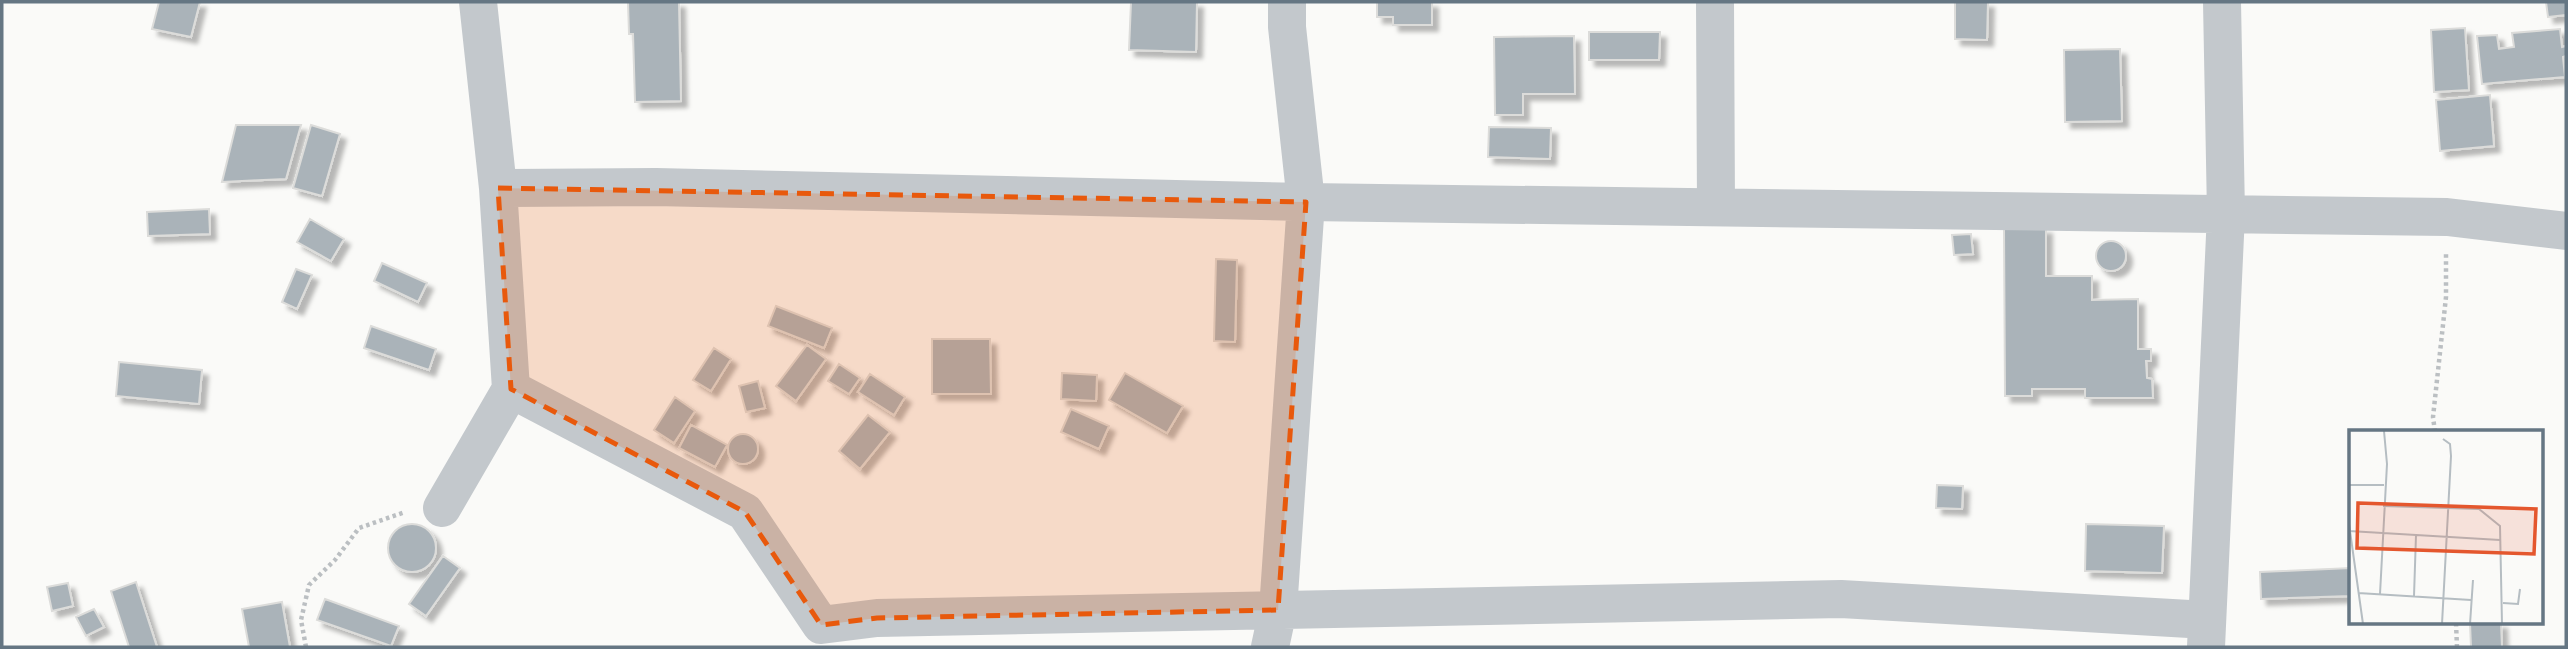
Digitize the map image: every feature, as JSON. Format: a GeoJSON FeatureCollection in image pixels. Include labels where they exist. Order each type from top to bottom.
{"type":"FeatureCollection","features":[{"type":"Feature","properties":{"kind":"street"},"geometry":{"type":"LineString","coordinates":[[442,508],[511,389],[498,188],[478,2]]}},
{"type":"Feature","properties":{"kind":"street"},"geometry":{"type":"LineString","coordinates":[[1270,647],[1278,610],[1306,202],[1287,27],[1287,2]]}},
{"type":"Feature","properties":{"kind":"street"},"geometry":{"type":"LineString","coordinates":[[1715,2],[1716,207]]}},
{"type":"Feature","properties":{"kind":"street"},"geometry":{"type":"LineString","coordinates":[[511,389],[745,513],[821,625],[877,618],[1841,599],[2206,634],[2226,214],[2222,2]]}},
{"type":"Feature","properties":{"kind":"street"},"geometry":{"type":"LineString","coordinates":[[498,188],[656,187],[1306,202],[2446,217],[2566,231]]}},
{"type":"Feature","properties":{"kind":"path"},"geometry":{"type":"LineString","coordinates":[[2435,430],[2432,417],[2446,298],[2446,217]]}},
{"type":"Feature","properties":{"kind":"path"},"geometry":{"type":"LineString","coordinates":[[306,647],[301,620],[309,585],[334,561],[359,528],[398,512],[442,508]]}},
{"type":"Feature","properties":{"kind":"path"},"geometry":{"type":"LineString","coordinates":[[2456,624],[2457,647]]}},
{"type":"Feature","properties":{"kind":"highlighted area"},"geometry":{"type":"Polygon","coordinates":[[[498,188],[1306,202],[1278,610],[877,618],[821,625],[745,512],[511,389],[498,188]]]}},
{"type":"Feature","properties":{"kind":"building"},"geometry":{"type":"Polygon","coordinates":[[[159,2],[200,2],[191,37],[152,29],[159,2]]]}},
{"type":"Feature","properties":{"kind":"building"},"geometry":{"type":"Polygon","coordinates":[[[628,2],[679,2],[681,101],[635,102],[633,34],[629,34],[628,2]]]}},
{"type":"Feature","properties":{"kind":"building"},"geometry":{"type":"Polygon","coordinates":[[[1131,2],[1197,2],[1196,52],[1129,50],[1131,2]]]}},
{"type":"Feature","properties":{"kind":"building"},"geometry":{"type":"Polygon","coordinates":[[[1377,2],[1432,2],[1432,25],[1393,25],[1393,17],[1377,17],[1377,2]]]}},
{"type":"Feature","properties":{"kind":"building"},"geometry":{"type":"Polygon","coordinates":[[[1955,2],[1988,2],[1987,40],[1955,39],[1955,2]]]}},
{"type":"Feature","properties":{"kind":"building"},"geometry":{"type":"Polygon","coordinates":[[[2546,2],[2566,2],[2566,15],[2548,17],[2546,2]]]}},
{"type":"Feature","properties":{"kind":"building"},"geometry":{"type":"Polygon","coordinates":[[[2465,28],[2469,90],[2434,92],[2431,30],[2465,28]]]}},
{"type":"Feature","properties":{"kind":"building"},"geometry":{"type":"Polygon","coordinates":[[[2560,29],[2562,47],[2566,46],[2566,56],[2563,57],[2565,77],[2482,84],[2477,36],[2497,35],[2499,49],[2514,47],[2512,33],[2560,29]]]}},
{"type":"Feature","properties":{"kind":"building"},"geometry":{"type":"Polygon","coordinates":[[[1589,32],[1660,32],[1659,60],[1589,60],[1589,32]]]}},
{"type":"Feature","properties":{"kind":"building"},"geometry":{"type":"Polygon","coordinates":[[[1574,36],[1575,94],[1523,94],[1523,115],[1495,115],[1494,37],[1574,36]]]}},
{"type":"Feature","properties":{"kind":"building"},"geometry":{"type":"Polygon","coordinates":[[[2120,49],[2122,121],[2065,122],[2064,50],[2120,49]]]}},
{"type":"Feature","properties":{"kind":"building"},"geometry":{"type":"Polygon","coordinates":[[[2490,95],[2494,146],[2440,151],[2436,100],[2490,95]]]}},
{"type":"Feature","properties":{"kind":"building"},"geometry":{"type":"Polygon","coordinates":[[[236,125],[301,125],[286,179],[222,182],[236,125]]]}},
{"type":"Feature","properties":{"kind":"building"},"geometry":{"type":"Polygon","coordinates":[[[311,125],[340,134],[322,196],[293,188],[311,125]]]}},
{"type":"Feature","properties":{"kind":"building"},"geometry":{"type":"Polygon","coordinates":[[[1489,127],[1551,128],[1550,159],[1488,157],[1489,127]]]}},
{"type":"Feature","properties":{"kind":"building"},"geometry":{"type":"Polygon","coordinates":[[[209,209],[210,234],[148,236],[147,212],[209,209]]]}},
{"type":"Feature","properties":{"kind":"building"},"geometry":{"type":"Polygon","coordinates":[[[310,219],[344,239],[331,261],[297,242],[310,219]]]}},
{"type":"Feature","properties":{"kind":"building"},"geometry":{"type":"Polygon","coordinates":[[[2046,228],[2046,276],[2092,276],[2092,300],[2138,299],[2138,349],[2151,349],[2151,361],[2146,361],[2147,378],[2152,379],[2153,398],[2085,398],[2085,389],[2032,389],[2032,396],[2005,396],[2004,229],[2046,228]]]}},
{"type":"Feature","properties":{"kind":"building"},"geometry":{"type":"Polygon","coordinates":[[[1971,234],[1973,254],[1954,255],[1952,235],[1971,234]]]}},
{"type":"Feature","properties":{"kind":"building"},"geometry":{"type":"Polygon","coordinates":[[[2111,241],[2122,245],[2126,256],[2122,267],[2111,271],[2100,267],[2096,256],[2100,245],[2111,241]]]}},
{"type":"Feature","properties":{"kind":"building"},"geometry":{"type":"Polygon","coordinates":[[[1216,259],[1237,260],[1235,342],[1214,341],[1216,259]]]}},
{"type":"Feature","properties":{"kind":"building"},"geometry":{"type":"Polygon","coordinates":[[[382,263],[427,283],[418,302],[374,281],[382,263]]]}},
{"type":"Feature","properties":{"kind":"building"},"geometry":{"type":"Polygon","coordinates":[[[296,269],[312,275],[297,309],[282,302],[296,269]]]}},
{"type":"Feature","properties":{"kind":"building"},"geometry":{"type":"Polygon","coordinates":[[[776,306],[832,328],[824,348],[768,326],[776,306]]]}},
{"type":"Feature","properties":{"kind":"building"},"geometry":{"type":"Polygon","coordinates":[[[371,326],[436,349],[429,370],[364,348],[371,326]]]}},
{"type":"Feature","properties":{"kind":"building"},"geometry":{"type":"Polygon","coordinates":[[[932,339],[990,339],[991,394],[932,394],[932,339]]]}},
{"type":"Feature","properties":{"kind":"building"},"geometry":{"type":"Polygon","coordinates":[[[807,345],[826,359],[796,401],[776,386],[807,345]]]}},
{"type":"Feature","properties":{"kind":"building"},"geometry":{"type":"Polygon","coordinates":[[[714,348],[731,359],[711,391],[693,380],[714,348]]]}},
{"type":"Feature","properties":{"kind":"building"},"geometry":{"type":"Polygon","coordinates":[[[119,362],[202,370],[199,404],[116,396],[119,362]]]}},
{"type":"Feature","properties":{"kind":"building"},"geometry":{"type":"Polygon","coordinates":[[[839,364],[860,378],[849,394],[828,381],[839,364]]]}},
{"type":"Feature","properties":{"kind":"building"},"geometry":{"type":"Polygon","coordinates":[[[1062,373],[1097,375],[1096,401],[1061,399],[1062,373]]]}},
{"type":"Feature","properties":{"kind":"building"},"geometry":{"type":"Polygon","coordinates":[[[1125,373],[1183,406],[1167,433],[1109,400],[1125,373]]]}},
{"type":"Feature","properties":{"kind":"building"},"geometry":{"type":"Polygon","coordinates":[[[870,374],[905,397],[894,415],[858,392],[870,374]]]}},
{"type":"Feature","properties":{"kind":"building"},"geometry":{"type":"Polygon","coordinates":[[[758,381],[765,408],[746,412],[739,386],[758,381]]]}},
{"type":"Feature","properties":{"kind":"building"},"geometry":{"type":"Polygon","coordinates":[[[675,397],[695,411],[674,443],[654,430],[675,397]]]}},
{"type":"Feature","properties":{"kind":"building"},"geometry":{"type":"Polygon","coordinates":[[[1071,409],[1109,426],[1099,449],[1061,432],[1071,409]]]}},
{"type":"Feature","properties":{"kind":"building"},"geometry":{"type":"Polygon","coordinates":[[[868,415],[890,432],[860,469],[839,451],[868,415]]]}},
{"type":"Feature","properties":{"kind":"building"},"geometry":{"type":"Polygon","coordinates":[[[691,425],[727,445],[715,467],[679,448],[691,425]]]}},
{"type":"Feature","properties":{"kind":"building"},"geometry":{"type":"Polygon","coordinates":[[[743,434],[749,435],[757,443],[757,455],[749,463],[743,464],[737,463],[729,455],[728,449],[729,443],[737,435],[743,434]]]}},
{"type":"Feature","properties":{"kind":"building"},"geometry":{"type":"Polygon","coordinates":[[[1937,485],[1963,486],[1962,509],[1936,508],[1937,485]]]}},
{"type":"Feature","properties":{"kind":"building"},"geometry":{"type":"Polygon","coordinates":[[[412,524],[429,531],[436,548],[429,565],[412,572],[395,565],[388,548],[395,531],[412,524]]]}},
{"type":"Feature","properties":{"kind":"building"},"geometry":{"type":"Polygon","coordinates":[[[2086,524],[2164,526],[2162,573],[2085,571],[2086,524]]]}},
{"type":"Feature","properties":{"kind":"building"},"geometry":{"type":"Polygon","coordinates":[[[443,556],[460,568],[426,616],[409,604],[443,556]]]}},
{"type":"Feature","properties":{"kind":"building"},"geometry":{"type":"Polygon","coordinates":[[[2349,568],[2349,596],[2261,599],[2260,572],[2349,568]]]}},
{"type":"Feature","properties":{"kind":"building"},"geometry":{"type":"Polygon","coordinates":[[[136,582],[157,647],[129,647],[111,591],[136,582]]]}},
{"type":"Feature","properties":{"kind":"building"},"geometry":{"type":"Polygon","coordinates":[[[68,583],[73,606],[52,611],[47,587],[68,583]]]}},
{"type":"Feature","properties":{"kind":"building"},"geometry":{"type":"Polygon","coordinates":[[[325,599],[399,626],[391,646],[317,620],[325,599]]]}},
{"type":"Feature","properties":{"kind":"building"},"geometry":{"type":"Polygon","coordinates":[[[282,602],[290,647],[249,647],[242,609],[282,602]]]}},
{"type":"Feature","properties":{"kind":"building"},"geometry":{"type":"Polygon","coordinates":[[[94,609],[104,627],[86,636],[76,617],[94,609]]]}},
{"type":"Feature","properties":{"kind":"building"},"geometry":{"type":"Polygon","coordinates":[[[2470,624],[2501,624],[2502,647],[2471,647],[2470,624]]]}}]}
